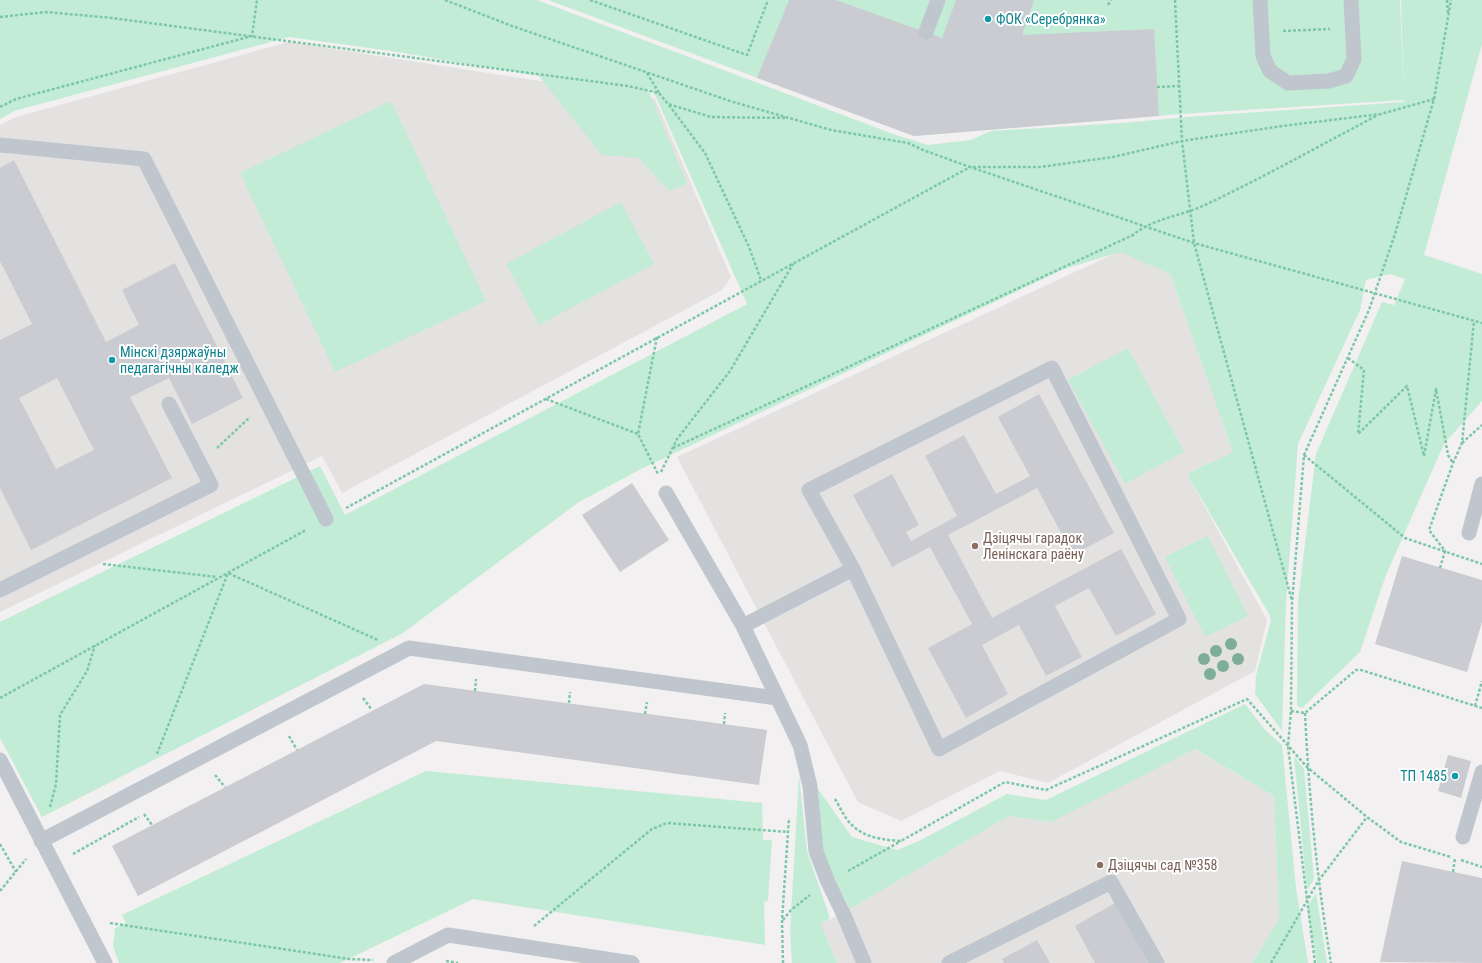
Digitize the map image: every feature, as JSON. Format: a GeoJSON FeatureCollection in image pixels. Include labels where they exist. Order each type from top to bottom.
{"type":"FeatureCollection","features":[{"type":"Feature","properties":{"kind":"lane"},"geometry":{"type":"LineString","coordinates":[[926,32],[938,0]]}},
{"type":"Feature","properties":{"kind":"lane"},"geometry":{"type":"LineString","coordinates":[[1260,0],[1263,56],[1270,71],[1288,83],[1329,81],[1346,76],[1354,59],[1351,0]]}},
{"type":"Feature","properties":{"kind":"lane"},"geometry":{"type":"LineString","coordinates":[[0,145],[144,160],[326,519]]}},
{"type":"Feature","properties":{"kind":"lane"},"geometry":{"type":"LineString","coordinates":[[1052,368],[1179,619],[939,749],[853,569],[809,490],[1052,368]]}},
{"type":"Feature","properties":{"kind":"lane"},"geometry":{"type":"LineString","coordinates":[[0,590],[211,484],[169,404]]}},
{"type":"Feature","properties":{"kind":"lane"},"geometry":{"type":"LineString","coordinates":[[1468,533],[1482,484]]}},
{"type":"Feature","properties":{"kind":"lane"},"geometry":{"type":"LineString","coordinates":[[666,493],[743,626],[800,745],[810,786],[816,851],[864,963]]}},
{"type":"Feature","properties":{"kind":"lane"},"geometry":{"type":"LineString","coordinates":[[743,626],[853,569]]}},
{"type":"Feature","properties":{"kind":"lane"},"geometry":{"type":"LineString","coordinates":[[41,841],[409,648],[777,698]]}},
{"type":"Feature","properties":{"kind":"lane"},"geometry":{"type":"LineString","coordinates":[[0,760],[105,963]]}},
{"type":"Feature","properties":{"kind":"lane"},"geometry":{"type":"LineString","coordinates":[[1463,837],[1482,772]]}},
{"type":"Feature","properties":{"kind":"lane"},"geometry":{"type":"LineString","coordinates":[[949,963],[1111,882],[1157,963]]}},
{"type":"Feature","properties":{"kind":"lane"},"geometry":{"type":"LineString","coordinates":[[396,962],[448,934],[632,963]]}},
{"type":"Feature","properties":{"kind":"path"},"geometry":{"type":"LineString","coordinates":[[252,36],[256,0]]}},
{"type":"Feature","properties":{"kind":"path"},"geometry":{"type":"LineString","coordinates":[[445,0],[512,26],[730,100],[831,130],[908,143],[970,167],[1194,244],[1482,323]]}},
{"type":"Feature","properties":{"kind":"path"},"geometry":{"type":"LineString","coordinates":[[590,0],[747,55],[768,0]]}},
{"type":"Feature","properties":{"kind":"path"},"geometry":{"type":"LineString","coordinates":[[1108,5],[1111,0]]}},
{"type":"Feature","properties":{"kind":"path"},"geometry":{"type":"LineString","coordinates":[[1175,0],[1182,141],[1192,211],[1194,244],[1292,603]]}},
{"type":"Feature","properties":{"kind":"path"},"geometry":{"type":"LineString","coordinates":[[1447,0],[1448,18]]}},
{"type":"Feature","properties":{"kind":"path"},"geometry":{"type":"LineString","coordinates":[[1315,963],[1306,901],[1288,746],[1291,711],[1292,603],[1304,455],[1369,310],[1395,234],[1434,99],[1451,0]]}},
{"type":"Feature","properties":{"kind":"path"},"geometry":{"type":"LineString","coordinates":[[0,16],[46,12],[112,18],[620,85],[659,93]]}},
{"type":"Feature","properties":{"kind":"path"},"geometry":{"type":"LineString","coordinates":[[1278,32],[1313,30]]}},
{"type":"Feature","properties":{"kind":"path"},"geometry":{"type":"LineString","coordinates":[[0,107],[16,99],[252,36]]}},
{"type":"Feature","properties":{"kind":"path"},"geometry":{"type":"LineString","coordinates":[[647,72],[659,93],[705,153],[750,247],[761,280]]}},
{"type":"Feature","properties":{"kind":"path"},"geometry":{"type":"LineString","coordinates":[[1157,87],[1179,86]]}},
{"type":"Feature","properties":{"kind":"path"},"geometry":{"type":"LineString","coordinates":[[0,698],[218,577],[228,573],[970,167],[1040,167],[1113,157],[1182,141],[1282,126],[1381,114],[1434,99]]}},
{"type":"Feature","properties":{"kind":"path"},"geometry":{"type":"LineString","coordinates":[[668,104],[711,117],[792,118]]}},
{"type":"Feature","properties":{"kind":"path"},"geometry":{"type":"LineString","coordinates":[[672,448],[1133,235],[1144,226],[1192,211],[1238,190],[1381,114]]}},
{"type":"Feature","properties":{"kind":"path"},"geometry":{"type":"LineString","coordinates":[[657,337],[638,434],[659,476],[677,439],[730,371],[794,263]]}},
{"type":"Feature","properties":{"kind":"path"},"geometry":{"type":"LineString","coordinates":[[1445,552],[1429,530],[1453,463],[1462,444],[1474,321]]}},
{"type":"Feature","properties":{"kind":"path"},"geometry":{"type":"LineString","coordinates":[[1348,358],[1364,370],[1358,434],[1408,386],[1424,456],[1436,389],[1448,455],[1453,463]]}},
{"type":"Feature","properties":{"kind":"path"},"geometry":{"type":"LineString","coordinates":[[546,399],[638,434]]}},
{"type":"Feature","properties":{"kind":"path"},"geometry":{"type":"LineString","coordinates":[[198,459],[220,446],[266,401]]}},
{"type":"Feature","properties":{"kind":"path"},"geometry":{"type":"LineString","coordinates":[[1462,444],[1482,425]]}},
{"type":"Feature","properties":{"kind":"path"},"geometry":{"type":"LineString","coordinates":[[1304,455],[1405,538],[1482,564]]}},
{"type":"Feature","properties":{"kind":"path"},"geometry":{"type":"LineString","coordinates":[[1440,568],[1445,552]]}},
{"type":"Feature","properties":{"kind":"path"},"geometry":{"type":"LineString","coordinates":[[102,564],[218,577]]}},
{"type":"Feature","properties":{"kind":"path"},"geometry":{"type":"LineString","coordinates":[[228,573],[403,651]]}},
{"type":"Feature","properties":{"kind":"path"},"geometry":{"type":"LineString","coordinates":[[145,786],[228,573]]}},
{"type":"Feature","properties":{"kind":"path"},"geometry":{"type":"LineString","coordinates":[[56,784],[60,715],[87,671],[95,645]]}},
{"type":"Feature","properties":{"kind":"path"},"geometry":{"type":"LineString","coordinates":[[1291,711],[1305,713],[1356,670],[1361,670],[1482,708]]}},
{"type":"Feature","properties":{"kind":"path"},"geometry":{"type":"LineString","coordinates":[[1475,706],[1482,681]]}},
{"type":"Feature","properties":{"kind":"path"},"geometry":{"type":"LineString","coordinates":[[361,694],[372,710]]}},
{"type":"Feature","properties":{"kind":"path"},"geometry":{"type":"LineString","coordinates":[[828,882],[1005,782],[1046,790],[1247,699],[1307,767],[1367,817],[1400,842],[1482,867]]}},
{"type":"Feature","properties":{"kind":"path"},"geometry":{"type":"LineString","coordinates":[[724,724],[726,707]]}},
{"type":"Feature","properties":{"kind":"path"},"geometry":{"type":"LineString","coordinates":[[1305,713],[1307,767],[1318,880],[1331,963]]}},
{"type":"Feature","properties":{"kind":"path"},"geometry":{"type":"LineString","coordinates":[[294,731],[288,734],[297,750]]}},
{"type":"Feature","properties":{"kind":"path"},"geometry":{"type":"LineString","coordinates":[[209,779],[222,771]]}},
{"type":"Feature","properties":{"kind":"path"},"geometry":{"type":"LineString","coordinates":[[215,775],[225,787]]}},
{"type":"Feature","properties":{"kind":"path"},"geometry":{"type":"LineString","coordinates":[[834,798],[852,825],[870,836],[883,840],[901,841]]}},
{"type":"Feature","properties":{"kind":"path"},"geometry":{"type":"LineString","coordinates":[[54,865],[151,811]]}},
{"type":"Feature","properties":{"kind":"path"},"geometry":{"type":"LineString","coordinates":[[144,814],[152,825]]}},
{"type":"Feature","properties":{"kind":"path"},"geometry":{"type":"LineString","coordinates":[[783,963],[782,920],[789,817]]}},
{"type":"Feature","properties":{"kind":"path"},"geometry":{"type":"LineString","coordinates":[[1271,963],[1318,880],[1367,817]]}},
{"type":"Feature","properties":{"kind":"path"},"geometry":{"type":"LineString","coordinates":[[512,944],[652,829],[667,823],[788,832]]}},
{"type":"Feature","properties":{"kind":"path"},"geometry":{"type":"LineString","coordinates":[[0,891],[41,841]]}},
{"type":"Feature","properties":{"kind":"path"},"geometry":{"type":"LineString","coordinates":[[0,844],[16,872]]}},
{"type":"Feature","properties":{"kind":"path"},"geometry":{"type":"LineString","coordinates":[[1453,872],[1455,858]]}},
{"type":"Feature","properties":{"kind":"path"},"geometry":{"type":"LineString","coordinates":[[782,920],[806,899]]}},
{"type":"Feature","properties":{"kind":"path"},"geometry":{"type":"LineString","coordinates":[[82,919],[349,959],[396,962]]}},
{"type":"Feature","properties":{"kind":"shaded area"},"geometry":{"type":"Polygon","coordinates":[[[289,42],[655,99],[731,277],[722,290],[342,493],[322,456],[0,612],[0,125],[16,117],[289,42]]]}},
{"type":"Feature","properties":{"kind":"shaded area","name":"Дзіцячы гарадок Ленінскага раёну"},"geometry":{"type":"Polygon","coordinates":[[[1120,251],[1170,274],[1233,452],[1187,474],[1267,620],[1255,671],[1048,783],[1000,771],[901,821],[858,802],[677,457],[1120,251]]]}},
{"type":"Feature","properties":{"kind":"shaded area","name":"Дзіцячы сад №358"},"geometry":{"type":"Polygon","coordinates":[[[1194,749],[1274,796],[1279,919],[1252,963],[837,963],[821,924],[843,913],[1009,816],[1052,822],[1194,749]]]}},
{"type":"Feature","properties":{"kind":"green space"},"geometry":{"type":"Polygon","coordinates":[[[0,0],[537,0],[896,135],[928,145],[971,140],[991,131],[1404,102],[1401,0],[1482,0],[1482,44],[1424,255],[1482,274],[1482,401],[1444,444],[1386,575],[1360,652],[1302,708],[1297,706],[1298,601],[1316,454],[1382,302],[1394,305],[1405,279],[1390,274],[1366,280],[1360,310],[1298,444],[1286,602],[1282,731],[1255,694],[1256,676],[1271,620],[1269,614],[1187,474],[1233,452],[1170,274],[1120,252],[1064,269],[643,468],[579,502],[403,633],[42,817],[0,738],[0,622],[320,466],[345,515],[747,304],[656,97],[651,89],[648,89],[687,184],[669,191],[639,158],[602,155],[539,76],[391,51],[289,37],[14,111],[0,119],[0,0]]]}},
{"type":"Feature","properties":{"kind":"green space"},"geometry":{"type":"Polygon","coordinates":[[[548,0],[1400,0],[1404,100],[1181,114],[914,136],[548,0]]]}},
{"type":"Feature","properties":{"kind":"green space"},"geometry":{"type":"Polygon","coordinates":[[[391,101],[486,301],[335,372],[240,173],[391,101]]]}},
{"type":"Feature","properties":{"kind":"green space"},"geometry":{"type":"Polygon","coordinates":[[[621,202],[654,264],[539,325],[506,264],[621,202]]]}},
{"type":"Feature","properties":{"kind":"green space"},"geometry":{"type":"Polygon","coordinates":[[[1128,348],[1184,452],[1125,484],[1068,380],[1128,348]]]}},
{"type":"Feature","properties":{"kind":"green space"},"geometry":{"type":"Polygon","coordinates":[[[1208,536],[1248,616],[1205,637],[1165,557],[1208,536]]]}},
{"type":"Feature","properties":{"kind":"green space"},"geometry":{"type":"Polygon","coordinates":[[[1245,704],[1266,731],[1282,745],[1296,888],[1308,963],[1252,963],[1279,919],[1274,796],[1195,749],[1052,822],[1009,816],[850,909],[831,871],[822,845],[818,789],[852,837],[897,850],[919,841],[1007,794],[1046,800],[1245,704]]]}},
{"type":"Feature","properties":{"kind":"green space"},"geometry":{"type":"Polygon","coordinates":[[[1294,756],[1304,769],[1314,879],[1307,890],[1294,756]]]}},
{"type":"Feature","properties":{"kind":"green space"},"geometry":{"type":"Polygon","coordinates":[[[426,771],[762,803],[763,840],[772,840],[768,901],[764,902],[765,945],[473,899],[340,963],[119,963],[113,946],[115,928],[126,923],[122,915],[426,771]]]}},
{"type":"Feature","properties":{"kind":"green space"},"geometry":{"type":"Polygon","coordinates":[[[799,776],[807,851],[830,918],[821,924],[837,963],[792,963],[790,932],[799,776]]]}},
{"type":"Feature","properties":{"kind":"green space"},"geometry":{"type":"Polygon","coordinates":[[[1316,893],[1327,963],[1317,963],[1307,907],[1316,893]]]}},
{"type":"Feature","properties":{"kind":"building"},"geometry":{"type":"Polygon","coordinates":[[[789,0],[836,0],[942,38],[956,0],[1034,0],[1022,35],[1154,29],[1159,116],[914,136],[757,78],[789,0]]]}},
{"type":"Feature","properties":{"kind":"building","name":"Мінскі дзяржаўны педагагічны каледж"},"geometry":{"type":"Polygon","coordinates":[[[14,160],[106,342],[139,325],[122,290],[175,263],[243,398],[192,424],[169,378],[130,397],[172,478],[31,550],[0,488],[0,340],[32,324],[0,261],[0,168],[14,160]],[[57,378],[19,398],[56,469],[94,450],[57,378]]]}},
{"type":"Feature","properties":{"kind":"building"},"geometry":{"type":"Polygon","coordinates":[[[1039,394],[1114,533],[1073,555],[1037,488],[948,535],[992,618],[1121,549],[1156,614],[1116,636],[1089,588],[1055,606],[1082,657],[1046,676],[1019,625],[982,645],[1008,694],[966,718],[928,648],[972,624],[930,547],[892,567],[853,495],[892,474],[919,525],[906,532],[911,541],[957,516],[925,456],[964,435],[996,494],[1030,476],[998,417],[1039,394]]]}},
{"type":"Feature","properties":{"kind":"building"},"geometry":{"type":"Polygon","coordinates":[[[632,483],[669,540],[620,572],[582,515],[632,483]]]}},
{"type":"Feature","properties":{"kind":"building"},"geometry":{"type":"Polygon","coordinates":[[[1402,556],[1482,580],[1482,622],[1467,672],[1375,644],[1402,556]]]}},
{"type":"Feature","properties":{"kind":"building"},"geometry":{"type":"Polygon","coordinates":[[[424,684],[767,730],[759,785],[436,741],[138,896],[112,846],[424,684]]]}},
{"type":"Feature","properties":{"kind":"building","name":"ТП 1485"},"geometry":{"type":"Polygon","coordinates":[[[1448,755],[1471,761],[1461,798],[1438,791],[1448,755]]]}},
{"type":"Feature","properties":{"kind":"building"},"geometry":{"type":"Polygon","coordinates":[[[1402,861],[1482,878],[1482,963],[1380,962],[1402,861]]]}},
{"type":"Feature","properties":{"kind":"building"},"geometry":{"type":"Polygon","coordinates":[[[1115,903],[1148,963],[1095,963],[1075,926],[1115,903]]]}},
{"type":"Feature","properties":{"kind":"building"},"geometry":{"type":"Polygon","coordinates":[[[1037,940],[1050,963],[1004,963],[1002,959],[1037,940]]]}},
{"type":"Feature","properties":{"kind":"place","name":"ФОК «Серебрянка»"},"geometry":{"type":"Point","coordinates":[988,19]}},
{"type":"Feature","properties":{"kind":"place","name":"Мінскі дзяржаўны педагагічны каледж"},"geometry":{"type":"Point","coordinates":[112,360]}},
{"type":"Feature","properties":{"kind":"place","name":"Дзіцячы гарадок Ленінскага раёну"},"geometry":{"type":"Point","coordinates":[975,546]}},
{"type":"Feature","properties":{"kind":"place","name":"ТП 1485"},"geometry":{"type":"Point","coordinates":[1455,776]}},
{"type":"Feature","properties":{"kind":"place","name":"Дзіцячы сад №358"},"geometry":{"type":"Point","coordinates":[1100,865]}}]}
